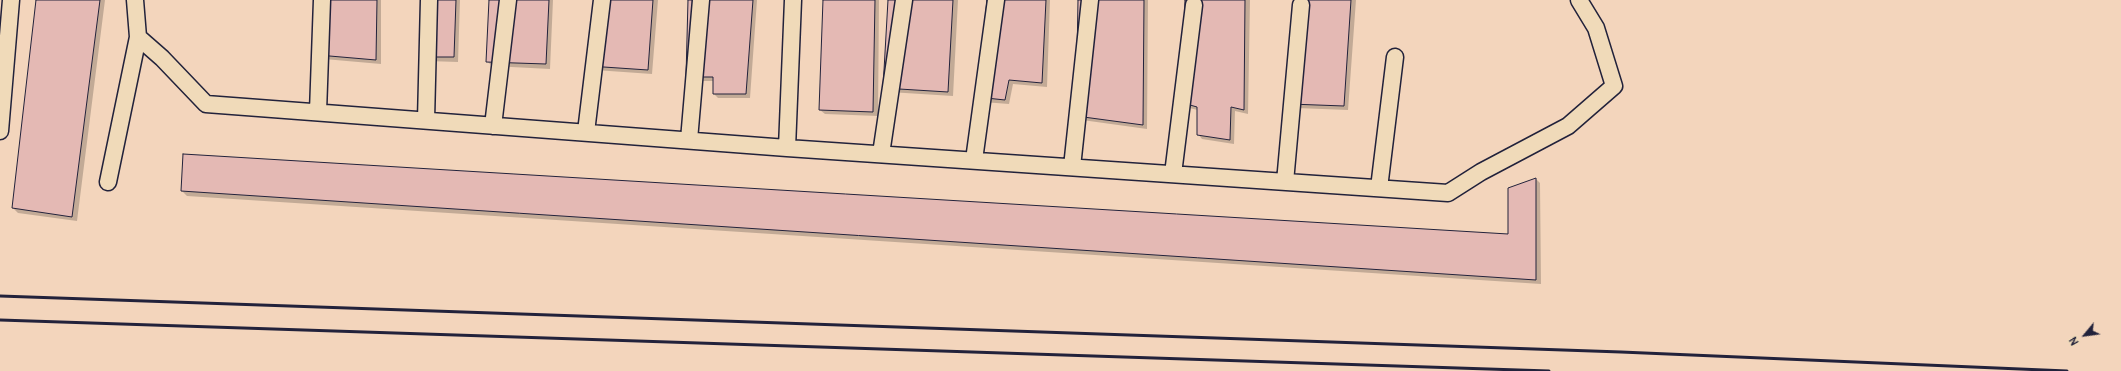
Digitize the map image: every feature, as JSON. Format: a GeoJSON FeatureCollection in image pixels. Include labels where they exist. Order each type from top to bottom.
{"type":"FeatureCollection","features":[{"type":"Feature","properties":{"kind":"lane"},"geometry":{"type":"LineString","coordinates":[[0,131],[11,0]]}},
{"type":"Feature","properties":{"kind":"lane"},"geometry":{"type":"LineString","coordinates":[[108,182],[138,37],[135,0]]}},
{"type":"Feature","properties":{"kind":"lane"},"geometry":{"type":"LineString","coordinates":[[318,112],[322,0]]}},
{"type":"Feature","properties":{"kind":"lane"},"geometry":{"type":"LineString","coordinates":[[426,120],[429,0]]}},
{"type":"Feature","properties":{"kind":"lane"},"geometry":{"type":"LineString","coordinates":[[493,126],[508,0]]}},
{"type":"Feature","properties":{"kind":"lane"},"geometry":{"type":"LineString","coordinates":[[586,132],[602,0]]}},
{"type":"Feature","properties":{"kind":"lane"},"geometry":{"type":"LineString","coordinates":[[689,140],[701,0]]}},
{"type":"Feature","properties":{"kind":"lane"},"geometry":{"type":"LineString","coordinates":[[787,148],[793,0]]}},
{"type":"Feature","properties":{"kind":"lane"},"geometry":{"type":"LineString","coordinates":[[882,154],[904,0]]}},
{"type":"Feature","properties":{"kind":"lane"},"geometry":{"type":"LineString","coordinates":[[974,160],[996,0]]}},
{"type":"Feature","properties":{"kind":"lane"},"geometry":{"type":"LineString","coordinates":[[1072,167],[1090,0]]}},
{"type":"Feature","properties":{"kind":"lane"},"geometry":{"type":"LineString","coordinates":[[138,37],[162,58],[206,104],[787,148],[1448,194],[1481,172],[1568,126],[1614,86],[1596,28],[1579,0]]}},
{"type":"Feature","properties":{"kind":"lane"},"geometry":{"type":"LineString","coordinates":[[1285,182],[1301,5]]}},
{"type":"Feature","properties":{"kind":"lane"},"geometry":{"type":"LineString","coordinates":[[1173,174],[1194,6]]}},
{"type":"Feature","properties":{"kind":"lane"},"geometry":{"type":"LineString","coordinates":[[1379,188],[1396,57]]}},
{"type":"Feature","properties":{"kind":"building"},"geometry":{"type":"Polygon","coordinates":[[[36,0],[100,0],[72,217],[12,208],[36,0]]]}},
{"type":"Feature","properties":{"kind":"building"},"geometry":{"type":"Polygon","coordinates":[[[318,0],[377,0],[376,60],[318,55],[318,0]]]}},
{"type":"Feature","properties":{"kind":"building"},"geometry":{"type":"Polygon","coordinates":[[[424,0],[456,0],[454,57],[421,57],[424,0]]]}},
{"type":"Feature","properties":{"kind":"building"},"geometry":{"type":"Polygon","coordinates":[[[489,0],[549,0],[546,64],[486,62],[489,0]]]}},
{"type":"Feature","properties":{"kind":"building"},"geometry":{"type":"Polygon","coordinates":[[[594,0],[653,0],[648,70],[589,66],[594,0]]]}},
{"type":"Feature","properties":{"kind":"building"},"geometry":{"type":"Polygon","coordinates":[[[688,0],[753,0],[746,94],[713,94],[713,77],[686,77],[688,0]]]}},
{"type":"Feature","properties":{"kind":"building"},"geometry":{"type":"Polygon","coordinates":[[[823,0],[875,0],[873,112],[819,110],[823,0]]]}},
{"type":"Feature","properties":{"kind":"building"},"geometry":{"type":"Polygon","coordinates":[[[888,0],[953,0],[948,92],[883,88],[888,0]]]}},
{"type":"Feature","properties":{"kind":"building"},"geometry":{"type":"Polygon","coordinates":[[[987,0],[1046,0],[1042,83],[1009,80],[1005,100],[977,97],[987,0]]]}},
{"type":"Feature","properties":{"kind":"building"},"geometry":{"type":"Polygon","coordinates":[[[1078,0],[1144,0],[1143,125],[1076,116],[1078,0]]]}},
{"type":"Feature","properties":{"kind":"building"},"geometry":{"type":"Polygon","coordinates":[[[1185,0],[1245,0],[1244,110],[1231,107],[1230,140],[1197,135],[1197,107],[1183,103],[1185,0]]]}},
{"type":"Feature","properties":{"kind":"building"},"geometry":{"type":"Polygon","coordinates":[[[1296,0],[1351,0],[1344,106],[1290,104],[1296,0]]]}},
{"type":"Feature","properties":{"kind":"building"},"geometry":{"type":"Polygon","coordinates":[[[183,154],[1508,234],[1508,188],[1536,178],[1536,280],[181,191],[183,154]]]}},
{"type":"Feature","properties":{"kind":"railway"},"geometry":{"type":"LineString","coordinates":[[0,296],[1621,352],[2067,371]]}},
{"type":"Feature","properties":{"kind":"railway"},"geometry":{"type":"LineString","coordinates":[[0,320],[1549,371]]}}]}
